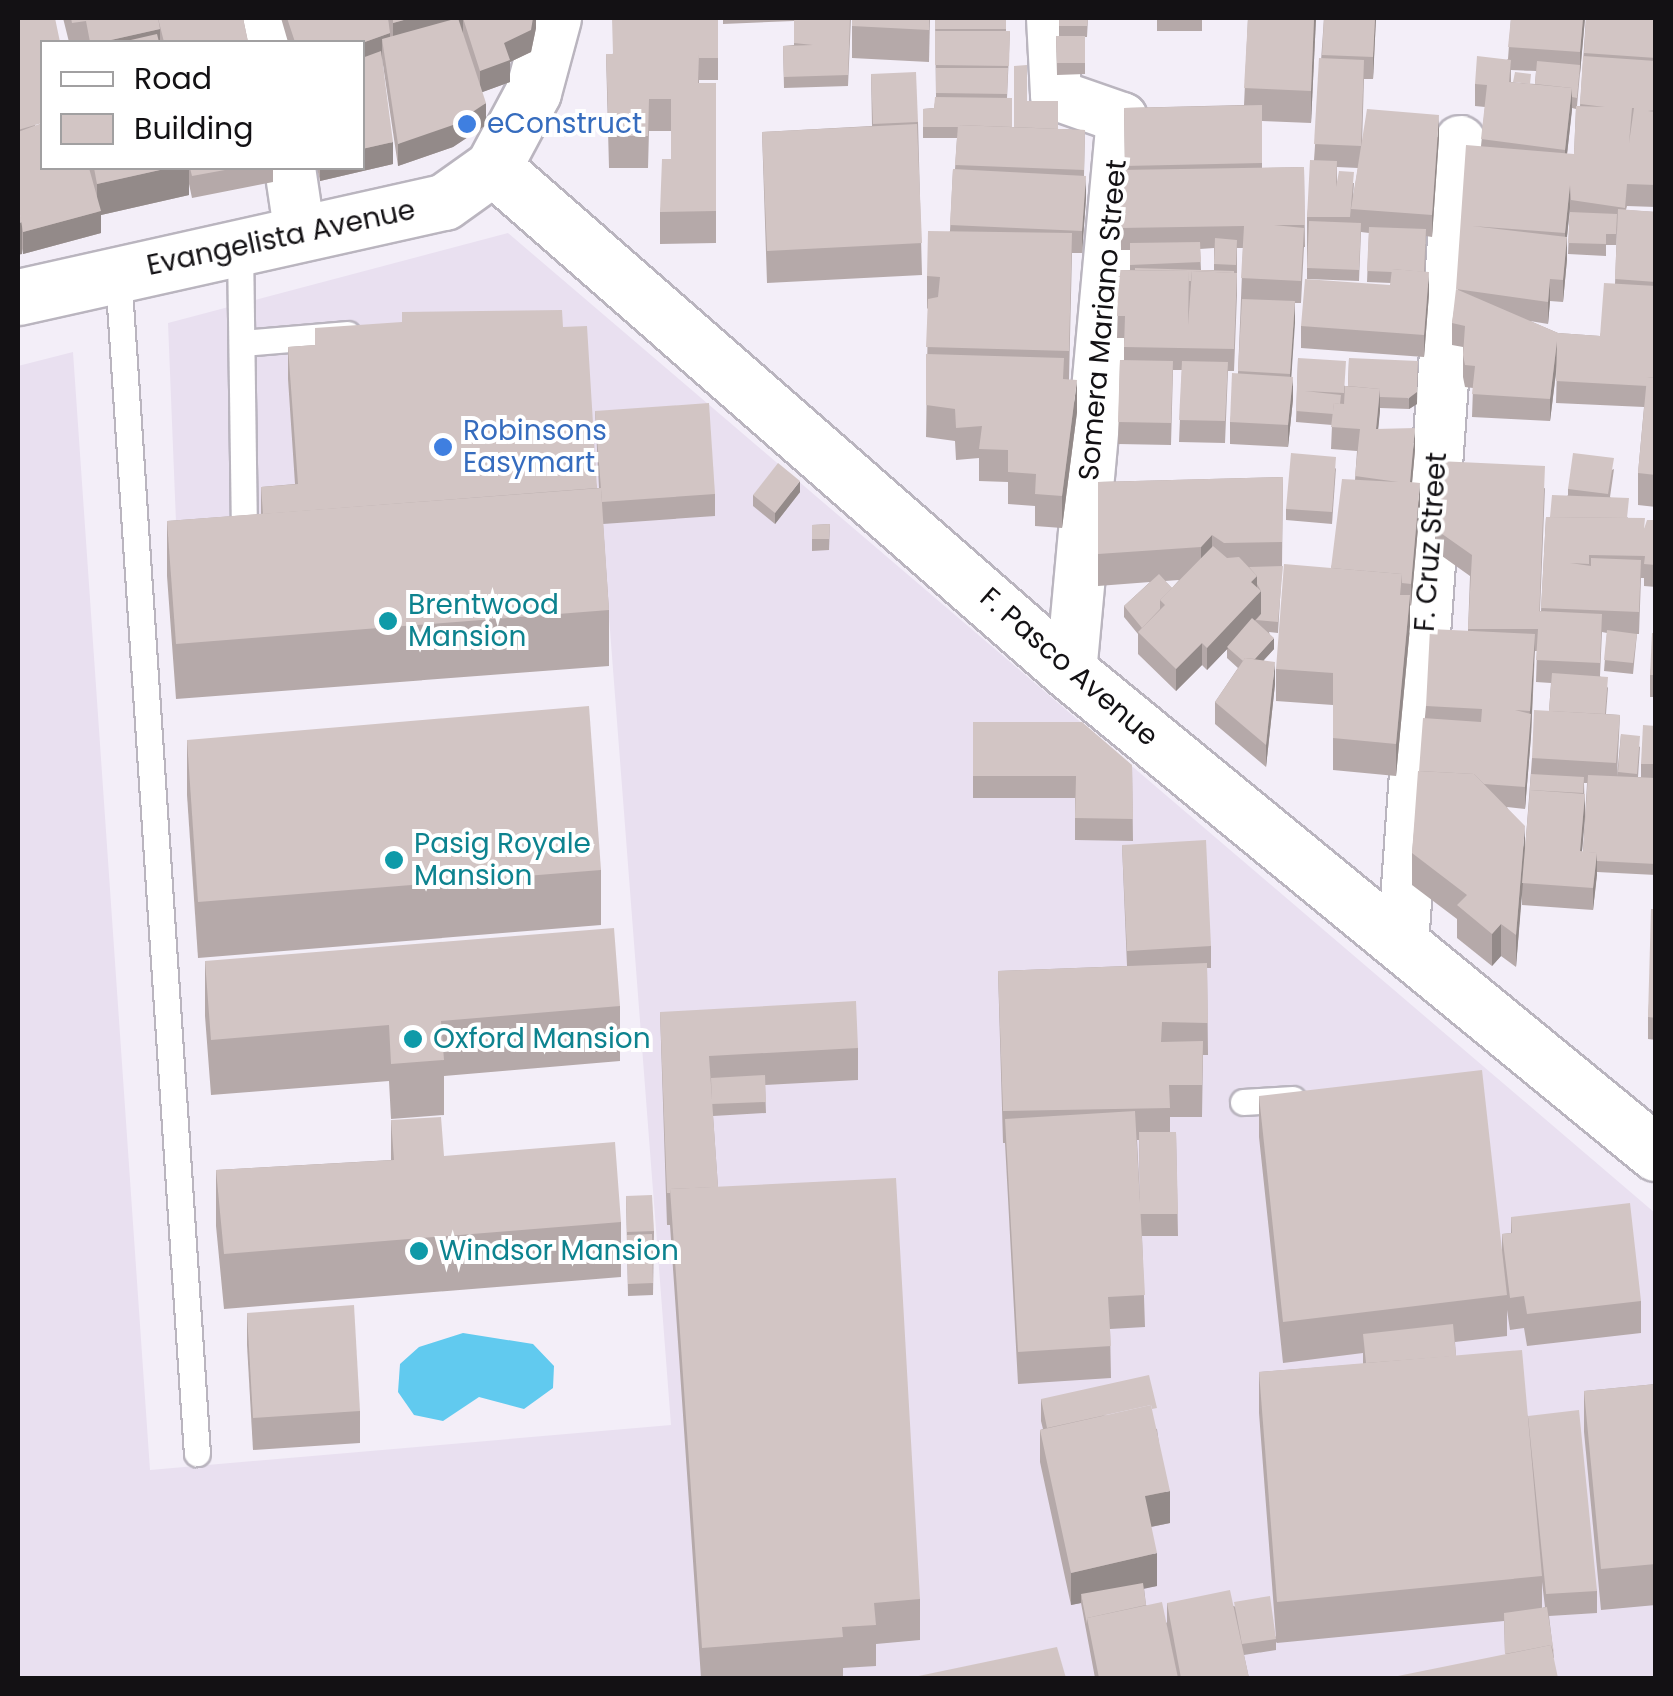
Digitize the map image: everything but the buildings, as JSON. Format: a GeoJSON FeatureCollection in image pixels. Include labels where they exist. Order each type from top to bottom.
{"type":"FeatureCollection","features":[{"type":"Feature","properties":{"kind":"street","name":"Evangelista Avenue"},"geometry":{"type":"LineString","coordinates":[[18,297],[444,202],[494,167],[533,92],[553,18]]}},
{"type":"Feature","properties":{"kind":"street","name":"Somera Mariano Street"},"geometry":{"type":"LineString","coordinates":[[1052,18],[1056,95],[1122,118],[1071,672]]}},
{"type":"Feature","properties":{"kind":"street","name":"F. Cruz Street"},"geometry":{"type":"LineString","coordinates":[[1403,943],[1460,141]]}},
{"type":"Feature","properties":{"kind":"street","name":"F. Pasco Avenue"},"geometry":{"type":"LineString","coordinates":[[494,167],[1071,672],[1656,1153]]}},
{"type":"Feature","properties":{"kind":"street"},"geometry":{"type":"LineString","coordinates":[[290,170],[300,235]]}},
{"type":"Feature","properties":{"kind":"lane"},"geometry":{"type":"LineString","coordinates":[[240,247],[244,523]]}},
{"type":"Feature","properties":{"kind":"lane"},"geometry":{"type":"LineString","coordinates":[[118,274],[197,1454]]}},
{"type":"Feature","properties":{"kind":"lane"},"geometry":{"type":"LineString","coordinates":[[243,343],[378,331]]}},
{"type":"Feature","properties":{"kind":"lane"},"geometry":{"type":"LineString","coordinates":[[1243,1102],[1314,1098]]}},
{"type":"Feature","properties":{"kind":"shaded area"},"geometry":{"type":"Polygon","coordinates":[[[508,233],[1655,1213],[1655,1678],[18,1678],[18,366],[73,352],[150,1470],[671,1425],[603,539],[178,572],[168,323],[508,233]]]}},
{"type":"Feature","properties":{"kind":"water"},"geometry":{"type":"Polygon","coordinates":[[[463,1333],[533,1344],[554,1366],[553,1388],[524,1409],[479,1397],[443,1421],[414,1415],[398,1392],[400,1364],[419,1347],[463,1333]]]}},
{"type":"Feature","properties":{"kind":"place","name":"eConstruct"},"geometry":{"type":"Point","coordinates":[467,124]}},
{"type":"Feature","properties":{"kind":"place","name":"Robinsons Easymart"},"geometry":{"type":"Point","coordinates":[443,447]}},
{"type":"Feature","properties":{"kind":"place","name":"Brentwood Mansion"},"geometry":{"type":"Point","coordinates":[388,621]}},
{"type":"Feature","properties":{"kind":"place","name":"Pasig Royale Mansion"},"geometry":{"type":"Point","coordinates":[394,860]}},
{"type":"Feature","properties":{"kind":"place","name":"Oxford Mansion"},"geometry":{"type":"Point","coordinates":[413,1039]}},
{"type":"Feature","properties":{"kind":"place","name":"Windsor Mansion"},"geometry":{"type":"Point","coordinates":[419,1251]}}]}
